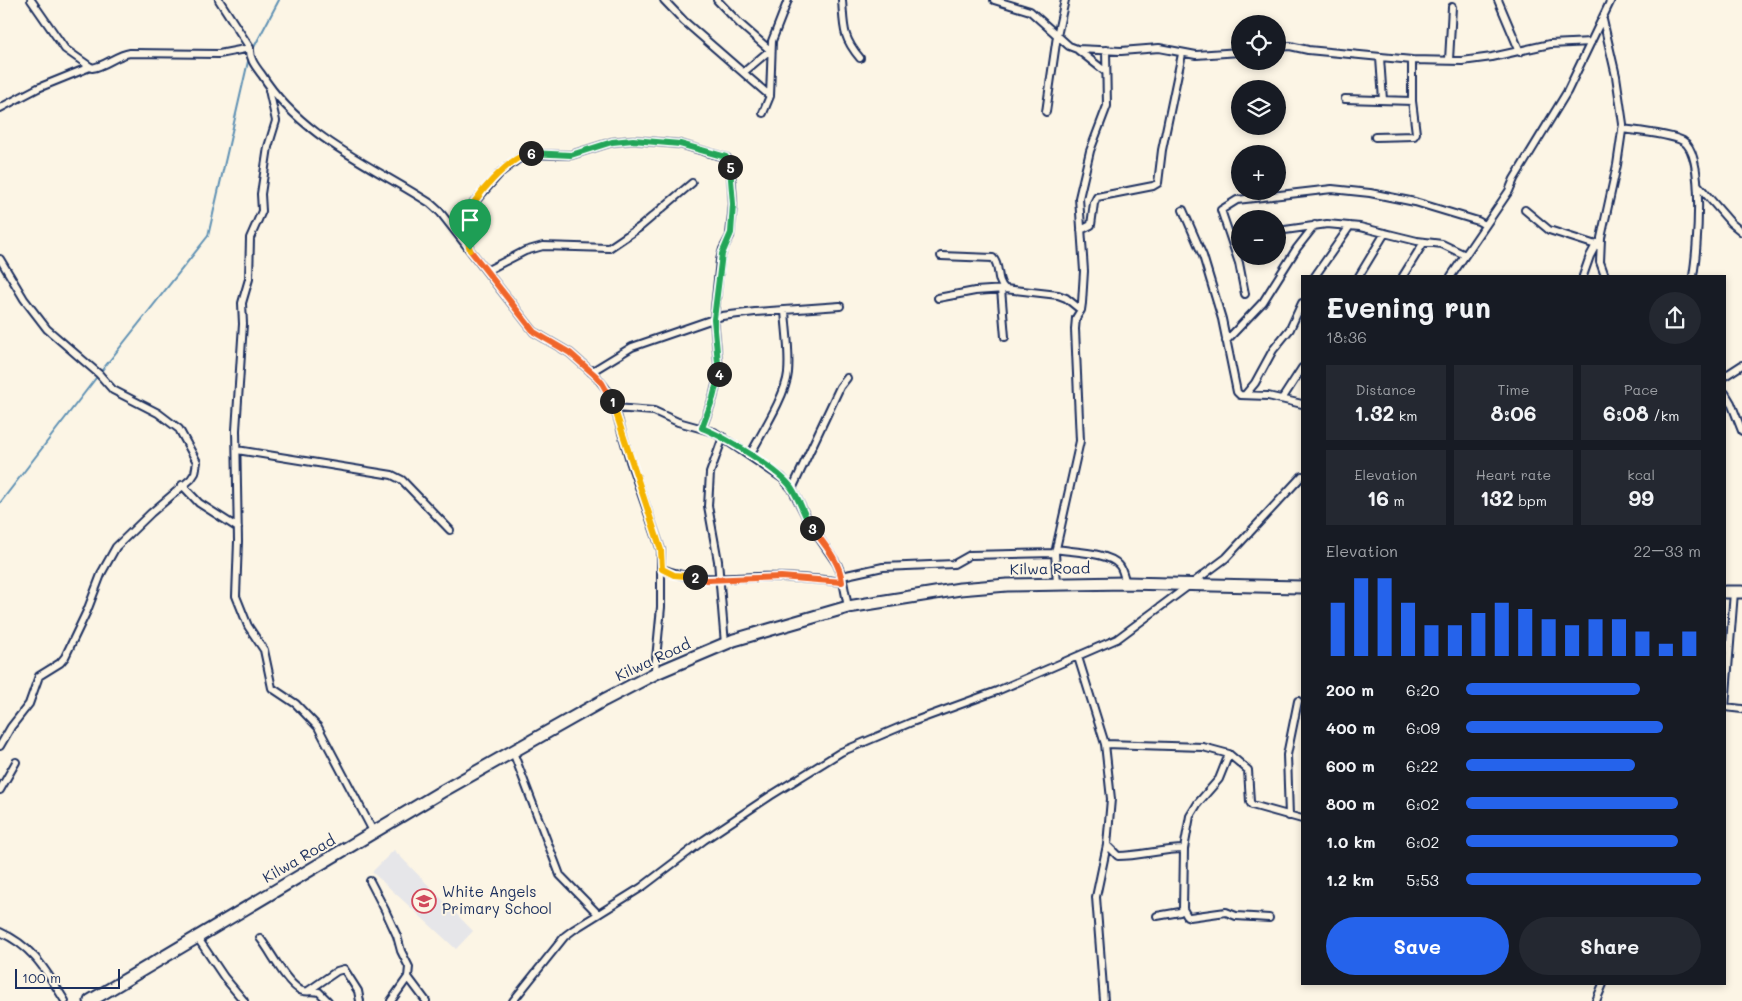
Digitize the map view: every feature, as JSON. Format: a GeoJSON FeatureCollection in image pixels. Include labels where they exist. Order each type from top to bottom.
{"type":"FeatureCollection","features":[{"type":"Feature","properties":{"kind":"highway","name":"Kilwa Road"},"geometry":{"type":"LineString","coordinates":[[90,1001],[441,792],[656,673],[725,644],[848,607],[960,589],[1126,583],[1189,586],[1301,587]]}},
{"type":"Feature","properties":{"kind":"street"},"geometry":{"type":"LineString","coordinates":[[31,0],[65,49],[90,67]]}},
{"type":"Feature","properties":{"kind":"street"},"geometry":{"type":"LineString","coordinates":[[219,0],[250,48],[249,56],[268,86],[288,109],[320,136],[430,202],[534,332],[570,353],[602,383],[615,408],[630,461],[661,550],[661,607],[656,673]]}},
{"type":"Feature","properties":{"kind":"street"},"geometry":{"type":"LineString","coordinates":[[664,0],[684,21],[770,96]]}},
{"type":"Feature","properties":{"kind":"street"},"geometry":{"type":"LineString","coordinates":[[717,0],[738,23],[771,50]]}},
{"type":"Feature","properties":{"kind":"street"},"geometry":{"type":"LineString","coordinates":[[763,113],[770,96],[771,50],[777,24],[788,0]]}},
{"type":"Feature","properties":{"kind":"street"},"geometry":{"type":"LineString","coordinates":[[842,0],[847,41],[860,58]]}},
{"type":"Feature","properties":{"kind":"street"},"geometry":{"type":"LineString","coordinates":[[994,0],[1030,11],[1069,46],[1077,49],[1106,72]]}},
{"type":"Feature","properties":{"kind":"street"},"geometry":{"type":"LineString","coordinates":[[1046,112],[1064,0]]}},
{"type":"Feature","properties":{"kind":"street"},"geometry":{"type":"LineString","coordinates":[[1498,0],[1520,52]]}},
{"type":"Feature","properties":{"kind":"street"},"geometry":{"type":"LineString","coordinates":[[1452,275],[1509,191],[1514,179],[1567,92],[1611,0]]}},
{"type":"Feature","properties":{"kind":"street"},"geometry":{"type":"LineString","coordinates":[[1449,60],[1452,7]]}},
{"type":"Feature","properties":{"kind":"street"},"geometry":{"type":"LineString","coordinates":[[1603,20],[1617,83],[1622,129],[1617,165],[1601,238],[1599,256],[1605,275]]}},
{"type":"Feature","properties":{"kind":"street"},"geometry":{"type":"LineString","coordinates":[[1286,46],[1380,58],[1449,60],[1492,58],[1550,44],[1591,42]]}},
{"type":"Feature","properties":{"kind":"street"},"geometry":{"type":"LineString","coordinates":[[0,108],[38,88],[90,67],[98,66],[121,55],[130,53],[219,54],[250,48]]}},
{"type":"Feature","properties":{"kind":"street"},"geometry":{"type":"LineString","coordinates":[[1077,49],[1158,48],[1182,54],[1206,55],[1231,53]]}},
{"type":"Feature","properties":{"kind":"street"},"geometry":{"type":"LineString","coordinates":[[744,72],[771,50]]}},
{"type":"Feature","properties":{"kind":"street"},"geometry":{"type":"LineString","coordinates":[[1057,584],[1055,551],[1080,440],[1075,330],[1076,318],[1081,310],[1084,271],[1079,198],[1090,151],[1107,106],[1106,50]]}},
{"type":"Feature","properties":{"kind":"street"},"geometry":{"type":"LineString","coordinates":[[1081,230],[1091,225],[1094,203],[1097,197],[1153,186],[1158,183],[1162,150],[1182,54]]}},
{"type":"Feature","properties":{"kind":"street"},"geometry":{"type":"LineString","coordinates":[[1380,58],[1383,100]]}},
{"type":"Feature","properties":{"kind":"street"},"geometry":{"type":"LineString","coordinates":[[1375,137],[1414,136],[1412,60]]}},
{"type":"Feature","properties":{"kind":"street"},"geometry":{"type":"LineString","coordinates":[[268,86],[276,122],[268,147],[261,194],[262,211],[250,238],[249,279],[242,300],[243,324],[237,407],[238,528],[236,596],[239,608],[248,626],[264,650],[271,687],[296,704],[314,722],[374,833]]}},
{"type":"Feature","properties":{"kind":"street"},"geometry":{"type":"LineString","coordinates":[[1345,99],[1412,101]]}},
{"type":"Feature","properties":{"kind":"street"},"geometry":{"type":"LineString","coordinates":[[1622,129],[1684,142],[1689,149],[1696,171],[1698,186],[1697,253],[1693,275]]}},
{"type":"Feature","properties":{"kind":"street"},"geometry":{"type":"LineString","coordinates":[[470,250],[465,222],[472,205],[501,172],[524,154],[571,155],[612,142],[633,140],[680,144],[712,152],[728,159],[733,204],[730,236],[720,260],[714,319],[719,373],[713,398],[702,428]]}},
{"type":"Feature","properties":{"kind":"street"},"geometry":{"type":"LineString","coordinates":[[486,271],[525,250],[543,246],[609,248],[640,226],[692,183]]}},
{"type":"Feature","properties":{"kind":"street"},"geometry":{"type":"LineString","coordinates":[[1698,186],[1731,223],[1742,232]]}},
{"type":"Feature","properties":{"kind":"street"},"geometry":{"type":"LineString","coordinates":[[1245,294],[1239,263],[1221,210],[1235,201],[1322,189],[1370,193],[1415,202],[1478,221],[1485,225]]}},
{"type":"Feature","properties":{"kind":"street"},"geometry":{"type":"LineString","coordinates":[[1183,210],[1207,268],[1222,319],[1236,392],[1240,395],[1282,399],[1301,404]]}},
{"type":"Feature","properties":{"kind":"street"},"geometry":{"type":"LineString","coordinates":[[1526,210],[1549,230],[1596,245]]}},
{"type":"Feature","properties":{"kind":"street"},"geometry":{"type":"LineString","coordinates":[[1286,230],[1315,225],[1350,226],[1442,244],[1465,255]]}},
{"type":"Feature","properties":{"kind":"street"},"geometry":{"type":"LineString","coordinates":[[1226,341],[1262,302],[1297,248],[1315,225]]}},
{"type":"Feature","properties":{"kind":"street"},"geometry":{"type":"LineString","coordinates":[[1316,275],[1350,226]]}},
{"type":"Feature","properties":{"kind":"street"},"geometry":{"type":"LineString","coordinates":[[1360,275],[1385,233]]}},
{"type":"Feature","properties":{"kind":"street"},"geometry":{"type":"LineString","coordinates":[[1583,275],[1590,256],[1601,238]]}},
{"type":"Feature","properties":{"kind":"street"},"geometry":{"type":"LineString","coordinates":[[1404,275],[1424,242]]}},
{"type":"Feature","properties":{"kind":"street"},"geometry":{"type":"LineString","coordinates":[[941,256],[993,258],[997,263],[1000,284],[1004,289],[1005,337]]}},
{"type":"Feature","properties":{"kind":"street"},"geometry":{"type":"LineString","coordinates":[[0,259],[24,299],[47,329],[99,374],[113,390],[158,413],[180,429],[196,456],[198,464],[195,473],[116,547],[102,572],[87,611],[65,657],[60,663],[39,676],[29,704],[10,727],[0,746]]}},
{"type":"Feature","properties":{"kind":"street"},"geometry":{"type":"LineString","coordinates":[[938,298],[1004,289],[1058,295],[1066,298],[1081,310]]}},
{"type":"Feature","properties":{"kind":"street"},"geometry":{"type":"LineString","coordinates":[[1245,395],[1255,383],[1273,350],[1290,329],[1301,305]]}},
{"type":"Feature","properties":{"kind":"street"},"geometry":{"type":"LineString","coordinates":[[591,372],[632,347],[722,316],[840,306]]}},
{"type":"Feature","properties":{"kind":"street"},"geometry":{"type":"LineString","coordinates":[[750,455],[771,415],[786,379],[788,346],[785,310]]}},
{"type":"Feature","properties":{"kind":"street"},"geometry":{"type":"LineString","coordinates":[[1726,375],[1742,365]]}},
{"type":"Feature","properties":{"kind":"street"},"geometry":{"type":"LineString","coordinates":[[1282,399],[1301,370]]}},
{"type":"Feature","properties":{"kind":"street"},"geometry":{"type":"LineString","coordinates":[[792,489],[846,378]]}},
{"type":"Feature","properties":{"kind":"street"},"geometry":{"type":"LineString","coordinates":[[1726,394],[1732,403],[1742,431]]}},
{"type":"Feature","properties":{"kind":"street"},"geometry":{"type":"LineString","coordinates":[[615,408],[654,411],[678,422],[702,428],[723,437],[782,478],[792,489],[811,526],[829,551],[842,579],[848,607]]}},
{"type":"Feature","properties":{"kind":"street"},"geometry":{"type":"LineString","coordinates":[[723,437],[710,473],[708,506],[720,579],[725,644]]}},
{"type":"Feature","properties":{"kind":"street"},"geometry":{"type":"LineString","coordinates":[[237,450],[392,475],[402,480],[450,530]]}},
{"type":"Feature","properties":{"kind":"street"},"geometry":{"type":"LineString","coordinates":[[513,1001],[565,936],[642,887],[704,840],[770,796],[841,752],[912,722],[997,691],[1117,639],[1226,558],[1301,477]]}},
{"type":"Feature","properties":{"kind":"street"},"geometry":{"type":"LineString","coordinates":[[182,485],[199,503],[238,528]]}},
{"type":"Feature","properties":{"kind":"street"},"geometry":{"type":"LineString","coordinates":[[662,569],[674,575],[720,579],[781,577],[842,579],[884,567],[954,564],[970,555],[1055,551],[1098,555],[1112,560],[1120,565],[1126,583]]}},
{"type":"Feature","properties":{"kind":"street"},"geometry":{"type":"LineString","coordinates":[[1726,694],[1734,592]]}},
{"type":"Feature","properties":{"kind":"street"},"geometry":{"type":"LineString","coordinates":[[1078,657],[1105,744],[1111,799],[1107,845],[1096,897],[1104,1001]]}},
{"type":"Feature","properties":{"kind":"street"},"geometry":{"type":"LineString","coordinates":[[1289,816],[1288,755],[1298,701]]}},
{"type":"Feature","properties":{"kind":"street"},"geometry":{"type":"LineString","coordinates":[[1726,707],[1742,709]]}},
{"type":"Feature","properties":{"kind":"street"},"geometry":{"type":"LineString","coordinates":[[1105,744],[1194,746],[1228,754],[1248,770],[1250,802],[1252,805],[1301,819]]}},
{"type":"Feature","properties":{"kind":"street"},"geometry":{"type":"LineString","coordinates":[[514,752],[560,875],[598,914]]}},
{"type":"Feature","properties":{"kind":"street"},"geometry":{"type":"LineString","coordinates":[[1228,754],[1219,779],[1192,812],[1184,849],[1183,908],[1186,916],[1190,917],[1226,912],[1236,916],[1269,918]]}},
{"type":"Feature","properties":{"kind":"street"},"geometry":{"type":"LineString","coordinates":[[0,788],[16,762]]}},
{"type":"Feature","properties":{"kind":"street"},"geometry":{"type":"LineString","coordinates":[[1107,845],[1118,856],[1140,855],[1168,849],[1184,849]]}},
{"type":"Feature","properties":{"kind":"street"},"geometry":{"type":"LineString","coordinates":[[370,881],[397,936],[401,951],[410,970],[408,977],[391,1001]]}},
{"type":"Feature","properties":{"kind":"street"},"geometry":{"type":"LineString","coordinates":[[1157,916],[1180,912],[1183,908]]}},
{"type":"Feature","properties":{"kind":"street"},"geometry":{"type":"LineString","coordinates":[[0,932],[35,955],[65,1001]]}},
{"type":"Feature","properties":{"kind":"street"},"geometry":{"type":"LineString","coordinates":[[197,937],[224,977],[244,1001]]}},
{"type":"Feature","properties":{"kind":"street"},"geometry":{"type":"LineString","coordinates":[[260,938],[300,990],[320,992],[328,1001]]}},
{"type":"Feature","properties":{"kind":"street"},"geometry":{"type":"LineString","coordinates":[[308,990],[337,971],[344,969],[358,991],[360,1001]]}},
{"type":"Feature","properties":{"kind":"street"},"geometry":{"type":"LineString","coordinates":[[408,977],[426,1001]]}},
{"type":"Feature","properties":{"kind":"street"},"geometry":{"type":"LineString","coordinates":[[1596,1001],[1603,985]]}},
{"type":"Feature","properties":{"kind":"shaded area","name":"White Angels Primary School"},"geometry":{"type":"Polygon","coordinates":[[[394,850],[473,931],[456,949],[372,872],[394,850]]]}},
{"type":"Feature","properties":{"kind":"waterway"},"geometry":{"type":"LineString","coordinates":[[252,51],[279,0]]}},
{"type":"Feature","properties":{"kind":"waterway"},"geometry":{"type":"LineString","coordinates":[[0,503],[208,236],[249,57]]}},
{"type":"Feature","properties":{"kind":"place","name":"White Angels Primary School"},"geometry":{"type":"Point","coordinates":[424,901]}},
{"type":"Feature","properties":{"kind":"route"},"geometry":{"type":"LineString","coordinates":[[633,140],[680,144],[727,158],[731,172],[733,204],[731,233],[720,260],[714,319],[719,373],[713,398],[702,428],[723,437],[788,484],[811,526],[837,564],[842,576],[842,582],[813,578],[781,577],[707,580],[692,576],[674,575],[662,569],[661,550],[652,520],[630,461],[615,408],[607,390],[596,376],[570,353],[534,332],[470,250],[465,222],[472,205],[501,172],[524,154],[571,155],[612,142],[633,140]]}}]}
